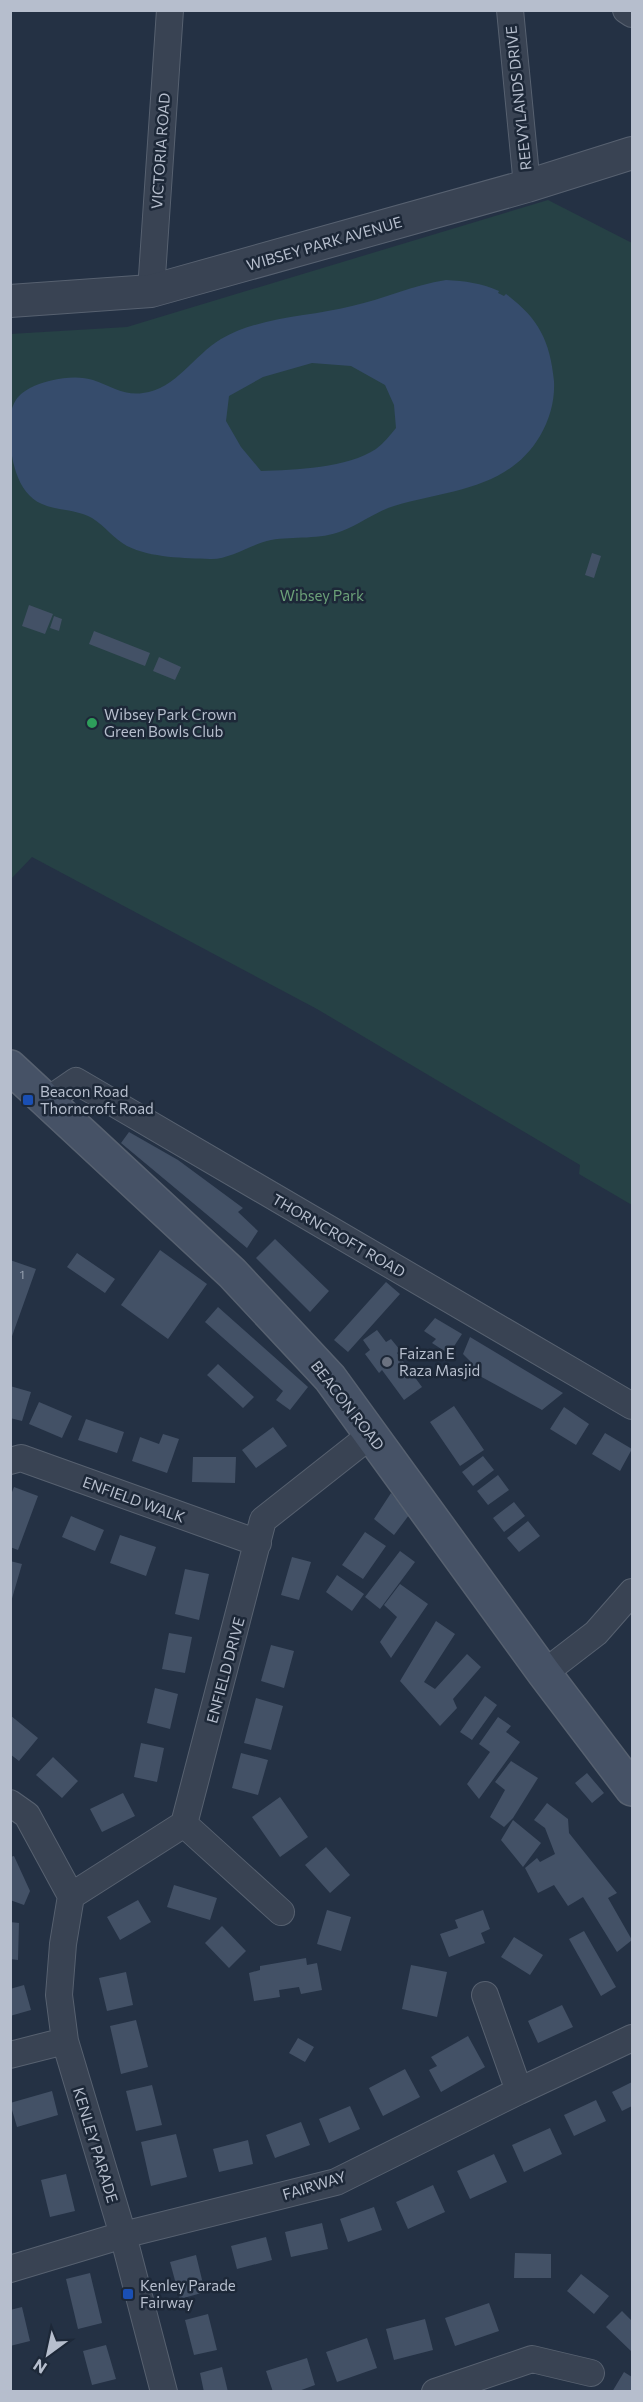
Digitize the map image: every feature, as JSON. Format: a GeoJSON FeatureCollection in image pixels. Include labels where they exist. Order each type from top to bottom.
{"type":"FeatureCollection","features":[{"type":"Feature","properties":{"kind":"main road","name":"BEACON ROAD"},"geometry":{"type":"LineString","coordinates":[[10,1067],[232,1273],[330,1378],[544,1673],[633,1789]]}},
{"type":"Feature","properties":{"kind":"street","name":"VICTORIA ROAD"},"geometry":{"type":"LineString","coordinates":[[151,291],[170,10]]}},
{"type":"Feature","properties":{"kind":"street","name":"REEVYLANDS DRIVE"},"geometry":{"type":"LineString","coordinates":[[510,10],[527,186]]}},
{"type":"Feature","properties":{"kind":"street"},"geometry":{"type":"LineString","coordinates":[[626,10],[633,14]]}},
{"type":"Feature","properties":{"kind":"street","name":"WIBSEY PARK AVENUE"},"geometry":{"type":"LineString","coordinates":[[10,301],[151,291],[527,186],[633,153]]}},
{"type":"Feature","properties":{"kind":"street","name":"THORNCROFT ROAD"},"geometry":{"type":"LineString","coordinates":[[47,1101],[76,1081],[633,1406]]}},
{"type":"Feature","properties":{"kind":"street","name":"ENFIELD DRIVE"},"geometry":{"type":"LineString","coordinates":[[184,1824],[263,1520],[372,1434]]}},
{"type":"Feature","properties":{"kind":"street","name":"ENFIELD WALK"},"geometry":{"type":"LineString","coordinates":[[10,1461],[21,1458],[258,1543]]}},
{"type":"Feature","properties":{"kind":"street"},"geometry":{"type":"LineString","coordinates":[[544,1673],[596,1633],[633,1593]]}},
{"type":"Feature","properties":{"kind":"street"},"geometry":{"type":"LineString","coordinates":[[10,1803],[27,1815],[71,1896],[184,1824],[281,1912]]}},
{"type":"Feature","properties":{"kind":"street","name":"KENLEY PARADE"},"geometry":{"type":"LineString","coordinates":[[71,1896],[63,1944],[59,1995],[65,2041],[123,2235],[164,2391]]}},
{"type":"Feature","properties":{"kind":"street"},"geometry":{"type":"LineString","coordinates":[[485,1995],[519,2091]]}},
{"type":"Feature","properties":{"kind":"street","name":"FAIRWAY"},"geometry":{"type":"LineString","coordinates":[[10,2269],[123,2235],[336,2182],[519,2091],[633,2038]]}},
{"type":"Feature","properties":{"kind":"street"},"geometry":{"type":"LineString","coordinates":[[10,2055],[65,2041]]}},
{"type":"Feature","properties":{"kind":"street"},"geometry":{"type":"LineString","coordinates":[[435,2391],[532,2359],[591,2373]]}},
{"type":"Feature","properties":{"kind":"green space","name":"Wibsey Park"},"geometry":{"type":"Polygon","coordinates":[[[548,200],[632,243],[632,1205],[579,1174],[580,1165],[317,1009],[32,857],[11,879],[10,334],[127,327],[548,200]]]}},
{"type":"Feature","properties":{"kind":"water"},"geometry":{"type":"Polygon","coordinates":[[[446,280],[479,284],[499,291],[498,293],[504,296],[506,294],[534,321],[549,353],[554,388],[547,423],[527,454],[494,478],[455,491],[394,506],[334,534],[271,540],[217,559],[168,557],[136,550],[122,543],[92,518],[54,508],[33,499],[20,483],[11,451],[10,418],[15,401],[30,388],[53,380],[78,377],[130,393],[155,390],[175,378],[211,346],[236,331],[269,321],[336,310],[446,280]],[[312,363],[263,377],[229,396],[226,421],[241,447],[261,471],[321,467],[351,460],[376,449],[396,428],[394,405],[385,385],[351,366],[312,363]]]}},
{"type":"Feature","properties":{"kind":"building"},"geometry":{"type":"Polygon","coordinates":[[[592,553],[601,556],[594,578],[585,575],[592,553]]]}},
{"type":"Feature","properties":{"kind":"building"},"geometry":{"type":"Polygon","coordinates":[[[29,605],[53,614],[45,634],[22,626],[29,605]]]}},
{"type":"Feature","properties":{"kind":"building"},"geometry":{"type":"Polygon","coordinates":[[[54,616],[62,619],[59,631],[50,628],[54,616]]]}},
{"type":"Feature","properties":{"kind":"building"},"geometry":{"type":"Polygon","coordinates":[[[94,631],[150,653],[145,666],[89,644],[94,631]]]}},
{"type":"Feature","properties":{"kind":"building"},"geometry":{"type":"Polygon","coordinates":[[[159,657],[181,667],[175,680],[153,671],[159,657]]]}},
{"type":"Feature","properties":{"kind":"building"},"geometry":{"type":"Polygon","coordinates":[[[129,1132],[178,1160],[243,1208],[238,1212],[258,1231],[247,1248],[121,1143],[129,1132]]]}},
{"type":"Feature","properties":{"kind":"building"},"geometry":{"type":"Polygon","coordinates":[[[275,1239],[329,1291],[310,1312],[256,1258],[275,1239]]]}},
{"type":"Feature","properties":{"kind":"building"},"geometry":{"type":"Polygon","coordinates":[[[160,1250],[207,1284],[168,1339],[121,1305],[160,1250]]]}},
{"type":"Feature","properties":{"kind":"building"},"geometry":{"type":"Polygon","coordinates":[[[77,1253],[115,1279],[105,1293],[67,1267],[77,1253]]]}},
{"type":"Feature","properties":{"kind":"building"},"geometry":{"type":"Polygon","coordinates":[[[10,1260],[36,1269],[11,1339],[10,1339],[10,1260]]]}},
{"type":"Feature","properties":{"kind":"building"},"geometry":{"type":"Polygon","coordinates":[[[386,1282],[400,1294],[348,1352],[334,1340],[386,1282]]]}},
{"type":"Feature","properties":{"kind":"building"},"geometry":{"type":"Polygon","coordinates":[[[218,1307],[308,1387],[290,1410],[276,1400],[283,1391],[205,1322],[218,1307]]]}},
{"type":"Feature","properties":{"kind":"building"},"geometry":{"type":"Polygon","coordinates":[[[435,1318],[462,1334],[449,1354],[432,1343],[436,1339],[424,1331],[435,1318]]]}},
{"type":"Feature","properties":{"kind":"building","name":"Faizan E Raza Masjid"},"geometry":{"type":"Polygon","coordinates":[[[377,1330],[386,1342],[391,1339],[400,1350],[397,1353],[422,1387],[404,1400],[382,1370],[379,1373],[365,1354],[370,1350],[363,1340],[377,1330]]]}},
{"type":"Feature","properties":{"kind":"building"},"geometry":{"type":"Polygon","coordinates":[[[470,1337],[563,1393],[542,1410],[467,1369],[470,1361],[463,1354],[470,1337]]]}},
{"type":"Feature","properties":{"kind":"building"},"geometry":{"type":"Polygon","coordinates":[[[218,1364],[254,1397],[243,1408],[207,1375],[218,1364]]]}},
{"type":"Feature","properties":{"kind":"building"},"geometry":{"type":"Polygon","coordinates":[[[10,1386],[31,1392],[22,1421],[10,1418],[10,1386]]]}},
{"type":"Feature","properties":{"kind":"building"},"geometry":{"type":"Polygon","coordinates":[[[39,1402],[72,1416],[62,1438],[29,1424],[39,1402]]]}},
{"type":"Feature","properties":{"kind":"building"},"geometry":{"type":"Polygon","coordinates":[[[454,1406],[484,1450],[460,1466],[430,1422],[454,1406]]]}},
{"type":"Feature","properties":{"kind":"building"},"geometry":{"type":"Polygon","coordinates":[[[564,1407],[589,1424],[576,1445],[550,1429],[564,1407]]]}},
{"type":"Feature","properties":{"kind":"building"},"geometry":{"type":"Polygon","coordinates":[[[86,1419],[124,1432],[117,1453],[78,1440],[86,1419]]]}},
{"type":"Feature","properties":{"kind":"building"},"geometry":{"type":"Polygon","coordinates":[[[273,1427],[287,1446],[256,1468],[242,1450],[273,1427]]]}},
{"type":"Feature","properties":{"kind":"building"},"geometry":{"type":"Polygon","coordinates":[[[605,1433],[632,1449],[620,1471],[592,1454],[605,1433]]]}},
{"type":"Feature","properties":{"kind":"building"},"geometry":{"type":"Polygon","coordinates":[[[163,1434],[179,1439],[167,1473],[132,1461],[140,1437],[159,1444],[163,1434]]]}},
{"type":"Feature","properties":{"kind":"building"},"geometry":{"type":"Polygon","coordinates":[[[483,1456],[494,1470],[473,1486],[462,1472],[483,1456]]]}},
{"type":"Feature","properties":{"kind":"building"},"geometry":{"type":"Polygon","coordinates":[[[193,1457],[236,1457],[235,1483],[192,1482],[193,1457]]]}},
{"type":"Feature","properties":{"kind":"building"},"geometry":{"type":"Polygon","coordinates":[[[498,1475],[509,1490],[488,1505],[477,1491],[498,1475]]]}},
{"type":"Feature","properties":{"kind":"building"},"geometry":{"type":"Polygon","coordinates":[[[14,1487],[38,1496],[18,1550],[10,1547],[10,1497],[14,1487]]]}},
{"type":"Feature","properties":{"kind":"building"},"geometry":{"type":"Polygon","coordinates":[[[391,1493],[409,1515],[394,1535],[374,1519],[391,1493]]]}},
{"type":"Feature","properties":{"kind":"building"},"geometry":{"type":"Polygon","coordinates":[[[514,1502],[525,1516],[504,1532],[493,1518],[514,1502]]]}},
{"type":"Feature","properties":{"kind":"building"},"geometry":{"type":"Polygon","coordinates":[[[71,1516],[104,1530],[95,1551],[62,1537],[71,1516]]]}},
{"type":"Feature","properties":{"kind":"building"},"geometry":{"type":"Polygon","coordinates":[[[528,1521],[540,1536],[519,1552],[507,1538],[528,1521]]]}},
{"type":"Feature","properties":{"kind":"building"},"geometry":{"type":"Polygon","coordinates":[[[365,1532],[386,1546],[363,1579],[342,1565],[365,1532]]]}},
{"type":"Feature","properties":{"kind":"building"},"geometry":{"type":"Polygon","coordinates":[[[120,1535],[156,1547],[146,1576],[110,1563],[120,1535]]]}},
{"type":"Feature","properties":{"kind":"building"},"geometry":{"type":"Polygon","coordinates":[[[400,1551],[415,1562],[380,1609],[365,1597],[400,1551]]]}},
{"type":"Feature","properties":{"kind":"building"},"geometry":{"type":"Polygon","coordinates":[[[292,1557],[311,1562],[299,1600],[281,1595],[292,1557]]]}},
{"type":"Feature","properties":{"kind":"building"},"geometry":{"type":"Polygon","coordinates":[[[10,1561],[22,1564],[11,1602],[10,1602],[10,1561]]]}},
{"type":"Feature","properties":{"kind":"building"},"geometry":{"type":"Polygon","coordinates":[[[185,1569],[209,1574],[199,1620],[175,1614],[185,1569]]]}},
{"type":"Feature","properties":{"kind":"building"},"geometry":{"type":"Polygon","coordinates":[[[337,1575],[364,1594],[352,1611],[326,1592],[337,1575]]]}},
{"type":"Feature","properties":{"kind":"building"},"geometry":{"type":"Polygon","coordinates":[[[400,1584],[428,1604],[391,1658],[380,1642],[397,1617],[384,1605],[400,1584]]]}},
{"type":"Feature","properties":{"kind":"building"},"geometry":{"type":"Polygon","coordinates":[[[436,1621],[455,1634],[424,1682],[435,1689],[467,1654],[481,1667],[453,1699],[457,1708],[440,1726],[400,1681],[436,1621]]]}},
{"type":"Feature","properties":{"kind":"building"},"geometry":{"type":"Polygon","coordinates":[[[169,1633],[192,1637],[185,1673],[162,1669],[169,1633]]]}},
{"type":"Feature","properties":{"kind":"building"},"geometry":{"type":"Polygon","coordinates":[[[271,1645],[294,1651],[284,1688],[261,1681],[271,1645]]]}},
{"type":"Feature","properties":{"kind":"building"},"geometry":{"type":"Polygon","coordinates":[[[155,1688],[178,1694],[170,1729],[147,1723],[155,1688]]]}},
{"type":"Feature","properties":{"kind":"building"},"geometry":{"type":"Polygon","coordinates":[[[485,1696],[497,1705],[472,1740],[460,1732],[485,1696]]]}},
{"type":"Feature","properties":{"kind":"building"},"geometry":{"type":"Polygon","coordinates":[[[256,1698],[283,1706],[271,1750],[244,1743],[256,1698]]]}},
{"type":"Feature","properties":{"kind":"building"},"geometry":{"type":"Polygon","coordinates":[[[10,1715],[38,1738],[19,1761],[10,1754],[10,1715]]]}},
{"type":"Feature","properties":{"kind":"building"},"geometry":{"type":"Polygon","coordinates":[[[498,1717],[511,1726],[506,1732],[520,1742],[479,1799],[467,1784],[490,1752],[479,1744],[498,1717]]]}},
{"type":"Feature","properties":{"kind":"building"},"geometry":{"type":"Polygon","coordinates":[[[141,1743],[164,1748],[157,1782],[134,1777],[141,1743]]]}},
{"type":"Feature","properties":{"kind":"building"},"geometry":{"type":"Polygon","coordinates":[[[241,1753],[268,1760],[258,1795],[232,1788],[241,1753]]]}},
{"type":"Feature","properties":{"kind":"building"},"geometry":{"type":"Polygon","coordinates":[[[53,1757],[78,1781],[62,1798],[36,1775],[53,1757]]]}},
{"type":"Feature","properties":{"kind":"building"},"geometry":{"type":"Polygon","coordinates":[[[511,1761],[538,1778],[513,1818],[504,1827],[490,1817],[505,1790],[495,1782],[511,1761]]]}},
{"type":"Feature","properties":{"kind":"building"},"geometry":{"type":"Polygon","coordinates":[[[587,1773],[604,1793],[592,1803],[575,1783],[587,1773]]]}},
{"type":"Feature","properties":{"kind":"building"},"geometry":{"type":"Polygon","coordinates":[[[123,1793],[135,1816],[102,1832],[90,1809],[123,1793]]]}},
{"type":"Feature","properties":{"kind":"building"},"geometry":{"type":"Polygon","coordinates":[[[280,1797],[308,1837],[280,1857],[252,1817],[280,1797]]]}},
{"type":"Feature","properties":{"kind":"building"},"geometry":{"type":"Polygon","coordinates":[[[547,1803],[568,1819],[569,1833],[617,1893],[608,1898],[632,1940],[617,1952],[583,1897],[568,1906],[554,1885],[538,1893],[525,1868],[537,1858],[540,1862],[555,1854],[545,1828],[534,1820],[547,1803]]]}},
{"type":"Feature","properties":{"kind":"building"},"geometry":{"type":"Polygon","coordinates":[[[513,1820],[541,1843],[523,1867],[501,1840],[513,1820]]]}},
{"type":"Feature","properties":{"kind":"building"},"geometry":{"type":"Polygon","coordinates":[[[326,1847],[350,1875],[330,1893],[305,1865],[326,1847]]]}},
{"type":"Feature","properties":{"kind":"building"},"geometry":{"type":"Polygon","coordinates":[[[14,1856],[30,1891],[24,1905],[10,1900],[10,1857],[14,1856]]]}},
{"type":"Feature","properties":{"kind":"building"},"geometry":{"type":"Polygon","coordinates":[[[174,1885],[217,1898],[210,1920],[167,1907],[174,1885]]]}},
{"type":"Feature","properties":{"kind":"building"},"geometry":{"type":"Polygon","coordinates":[[[138,1900],[151,1922],[120,1940],[107,1917],[138,1900]]]}},
{"type":"Feature","properties":{"kind":"building"},"geometry":{"type":"Polygon","coordinates":[[[327,1910],[351,1917],[341,1951],[317,1944],[327,1910]]]}},
{"type":"Feature","properties":{"kind":"building"},"geometry":{"type":"Polygon","coordinates":[[[483,1910],[490,1929],[481,1933],[485,1943],[449,1957],[440,1934],[458,1928],[455,1920],[483,1910]]]}},
{"type":"Feature","properties":{"kind":"building"},"geometry":{"type":"Polygon","coordinates":[[[10,1922],[19,1923],[18,1960],[10,1959],[10,1922]]]}},
{"type":"Feature","properties":{"kind":"building"},"geometry":{"type":"Polygon","coordinates":[[[222,1926],[246,1951],[229,1968],[205,1943],[222,1926]]]}},
{"type":"Feature","properties":{"kind":"building"},"geometry":{"type":"Polygon","coordinates":[[[584,1931],[616,1987],[601,1996],[569,1939],[584,1931]]]}},
{"type":"Feature","properties":{"kind":"building"},"geometry":{"type":"Polygon","coordinates":[[[514,1937],[543,1955],[530,1975],[501,1957],[514,1937]]]}},
{"type":"Feature","properties":{"kind":"building"},"geometry":{"type":"Polygon","coordinates":[[[306,1958],[307,1965],[317,1963],[322,1990],[301,1994],[299,1987],[279,1990],[280,1997],[254,2001],[249,1973],[260,1970],[260,1966],[306,1958]]]}},
{"type":"Feature","properties":{"kind":"building"},"geometry":{"type":"Polygon","coordinates":[[[411,1965],[447,1972],[437,2017],[402,2009],[411,1965]]]}},
{"type":"Feature","properties":{"kind":"building"},"geometry":{"type":"Polygon","coordinates":[[[126,1972],[133,2005],[107,2011],[99,1978],[126,1972]]]}},
{"type":"Feature","properties":{"kind":"building"},"geometry":{"type":"Polygon","coordinates":[[[24,1985],[31,2010],[10,2016],[10,1989],[24,1985]]]}},
{"type":"Feature","properties":{"kind":"building"},"geometry":{"type":"Polygon","coordinates":[[[562,2005],[573,2027],[538,2043],[528,2021],[562,2005]]]}},
{"type":"Feature","properties":{"kind":"building"},"geometry":{"type":"Polygon","coordinates":[[[136,2020],[148,2067],[121,2074],[110,2026],[136,2020]]]}},
{"type":"Feature","properties":{"kind":"building"},"geometry":{"type":"Polygon","coordinates":[[[468,2036],[485,2067],[441,2092],[429,2070],[437,2066],[431,2057],[468,2036]]]}},
{"type":"Feature","properties":{"kind":"building"},"geometry":{"type":"Polygon","coordinates":[[[298,2038],[314,2047],[305,2062],[289,2053],[298,2038]]]}},
{"type":"Feature","properties":{"kind":"building"},"geometry":{"type":"Polygon","coordinates":[[[405,2069],[420,2097],[383,2116],[369,2088],[405,2069]]]}},
{"type":"Feature","properties":{"kind":"building"},"geometry":{"type":"Polygon","coordinates":[[[632,2082],[632,2106],[622,2111],[612,2092],[632,2082]]]}},
{"type":"Feature","properties":{"kind":"building"},"geometry":{"type":"Polygon","coordinates":[[[152,2085],[162,2125],[136,2131],[126,2091],[152,2085]]]}},
{"type":"Feature","properties":{"kind":"building"},"geometry":{"type":"Polygon","coordinates":[[[52,2091],[58,2115],[17,2127],[10,2103],[52,2091]]]}},
{"type":"Feature","properties":{"kind":"building"},"geometry":{"type":"Polygon","coordinates":[[[596,2100],[606,2121],[574,2136],[564,2115],[596,2100]]]}},
{"type":"Feature","properties":{"kind":"building"},"geometry":{"type":"Polygon","coordinates":[[[350,2106],[360,2129],[329,2143],[319,2119],[350,2106]]]}},
{"type":"Feature","properties":{"kind":"building"},"geometry":{"type":"Polygon","coordinates":[[[301,2122],[310,2145],[275,2158],[266,2135],[301,2122]]]}},
{"type":"Feature","properties":{"kind":"building"},"geometry":{"type":"Polygon","coordinates":[[[550,2128],[562,2154],[524,2172],[512,2145],[550,2128]]]}},
{"type":"Feature","properties":{"kind":"building"},"geometry":{"type":"Polygon","coordinates":[[[176,2134],[187,2177],[151,2186],[141,2142],[176,2134]]]}},
{"type":"Feature","properties":{"kind":"building"},"geometry":{"type":"Polygon","coordinates":[[[248,2140],[253,2164],[219,2172],[213,2149],[248,2140]]]}},
{"type":"Feature","properties":{"kind":"building"},"geometry":{"type":"Polygon","coordinates":[[[494,2154],[507,2182],[470,2199],[457,2171],[494,2154]]]}},
{"type":"Feature","properties":{"kind":"building"},"geometry":{"type":"Polygon","coordinates":[[[66,2174],[75,2211],[50,2217],[41,2180],[66,2174]]]}},
{"type":"Feature","properties":{"kind":"building"},"geometry":{"type":"Polygon","coordinates":[[[433,2185],[445,2212],[408,2229],[396,2202],[433,2185]]]}},
{"type":"Feature","properties":{"kind":"building"},"geometry":{"type":"Polygon","coordinates":[[[374,2207],[382,2230],[348,2242],[340,2219],[374,2207]]]}},
{"type":"Feature","properties":{"kind":"building"},"geometry":{"type":"Polygon","coordinates":[[[322,2223],[328,2249],[291,2257],[285,2232],[322,2223]]]}},
{"type":"Feature","properties":{"kind":"building"},"geometry":{"type":"Polygon","coordinates":[[[266,2237],[272,2260],[237,2269],[231,2246],[266,2237]]]}},
{"type":"Feature","properties":{"kind":"building"},"geometry":{"type":"Polygon","coordinates":[[[515,2253],[551,2254],[551,2278],[514,2278],[515,2253]]]}},
{"type":"Feature","properties":{"kind":"building"},"geometry":{"type":"Polygon","coordinates":[[[196,2255],[205,2292],[180,2299],[170,2262],[196,2255]]]}},
{"type":"Feature","properties":{"kind":"building"},"geometry":{"type":"Polygon","coordinates":[[[90,2273],[102,2323],[78,2329],[66,2279],[90,2273]]]}},
{"type":"Feature","properties":{"kind":"building"},"geometry":{"type":"Polygon","coordinates":[[[581,2274],[609,2296],[594,2314],[567,2291],[581,2274]]]}},
{"type":"Feature","properties":{"kind":"building"},"geometry":{"type":"Polygon","coordinates":[[[489,2303],[499,2331],[455,2346],[445,2318],[489,2303]]]}},
{"type":"Feature","properties":{"kind":"building"},"geometry":{"type":"Polygon","coordinates":[[[22,2307],[30,2341],[10,2346],[10,2310],[22,2307]]]}},
{"type":"Feature","properties":{"kind":"building"},"geometry":{"type":"Polygon","coordinates":[[[622,2311],[632,2321],[632,2352],[606,2327],[622,2311]]]}},
{"type":"Feature","properties":{"kind":"building"},"geometry":{"type":"Polygon","coordinates":[[[208,2314],[217,2350],[194,2355],[185,2320],[208,2314]]]}},
{"type":"Feature","properties":{"kind":"building"},"geometry":{"type":"Polygon","coordinates":[[[425,2319],[433,2350],[394,2360],[386,2329],[425,2319]]]}},
{"type":"Feature","properties":{"kind":"building"},"geometry":{"type":"Polygon","coordinates":[[[367,2338],[377,2368],[337,2382],[326,2352],[367,2338]]]}},
{"type":"Feature","properties":{"kind":"building"},"geometry":{"type":"Polygon","coordinates":[[[106,2345],[116,2379],[92,2385],[83,2351],[106,2345]]]}},
{"type":"Feature","properties":{"kind":"building"},"geometry":{"type":"Polygon","coordinates":[[[307,2358],[315,2385],[296,2392],[273,2392],[266,2371],[307,2358]]]}},
{"type":"Feature","properties":{"kind":"building"},"geometry":{"type":"Polygon","coordinates":[[[222,2367],[228,2392],[204,2392],[200,2373],[222,2367]]]}},
{"type":"Feature","properties":{"kind":"building"},"geometry":{"type":"Polygon","coordinates":[[[624,2372],[632,2377],[632,2392],[612,2392],[624,2372]]]}},
{"type":"Feature","properties":{"kind":"place","name":"Wibsey Park Crown Green Bowls Club"},"geometry":{"type":"Point","coordinates":[92,723]}},
{"type":"Feature","properties":{"kind":"place","name":"Beacon Road Thorncroft Road"},"geometry":{"type":"Point","coordinates":[28,1100]}},
{"type":"Feature","properties":{"kind":"place","name":"Faizan E Raza Masjid"},"geometry":{"type":"Point","coordinates":[387,1362]}},
{"type":"Feature","properties":{"kind":"place","name":"Kenley Parade Fairway"},"geometry":{"type":"Point","coordinates":[128,2294]}}]}
